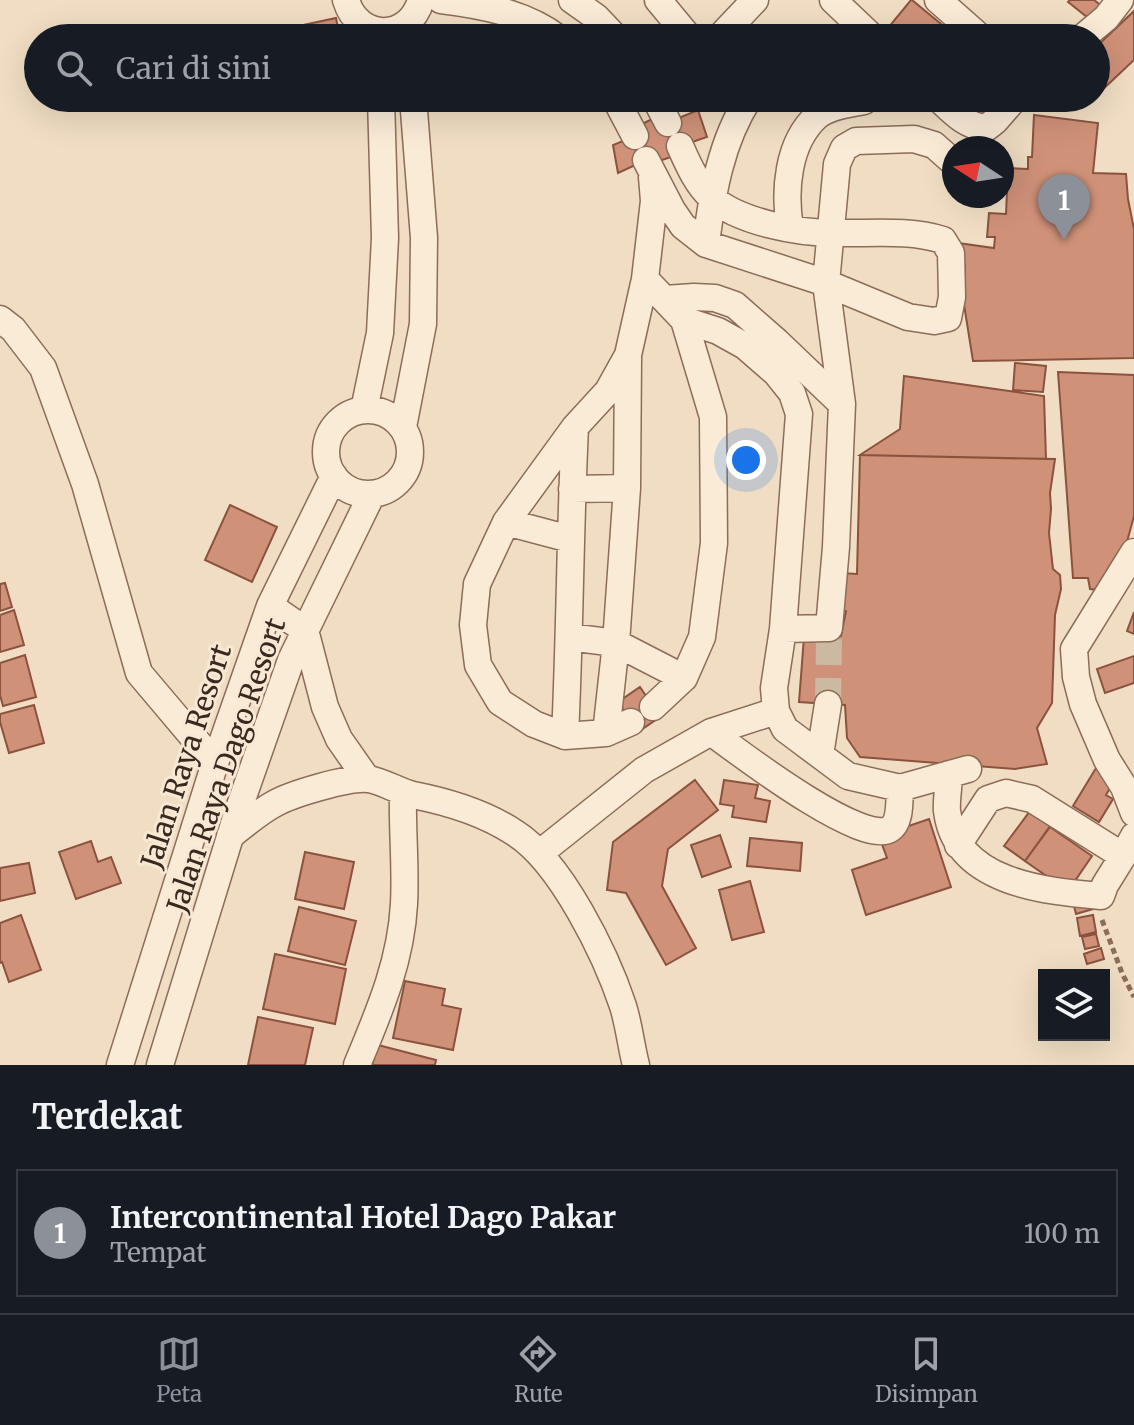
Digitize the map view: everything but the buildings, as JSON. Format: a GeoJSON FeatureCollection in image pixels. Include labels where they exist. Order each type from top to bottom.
{"type":"FeatureCollection","features":[{"type":"Feature","properties":{"kind":"street"},"geometry":{"type":"LineString","coordinates":[[346,0],[349,10],[362,24]]}},
{"type":"Feature","properties":{"kind":"street"},"geometry":{"type":"LineString","coordinates":[[405,24],[411,20],[421,0]]}},
{"type":"Feature","properties":{"kind":"street"},"geometry":{"type":"LineString","coordinates":[[441,0],[515,14],[533,24]]}},
{"type":"Feature","properties":{"kind":"street"},"geometry":{"type":"LineString","coordinates":[[572,0],[603,24]]}},
{"type":"Feature","properties":{"kind":"street"},"geometry":{"type":"LineString","coordinates":[[658,0],[678,24]]}},
{"type":"Feature","properties":{"kind":"street"},"geometry":{"type":"LineString","coordinates":[[732,24],[755,0]]}},
{"type":"Feature","properties":{"kind":"street"},"geometry":{"type":"LineString","coordinates":[[833,0],[858,24]]}},
{"type":"Feature","properties":{"kind":"street"},"geometry":{"type":"LineString","coordinates":[[938,0],[965,24]]}},
{"type":"Feature","properties":{"kind":"street"},"geometry":{"type":"LineString","coordinates":[[1099,24],[1120,0]]}},
{"type":"Feature","properties":{"kind":"street"},"geometry":{"type":"LineString","coordinates":[[364,410],[380,333],[385,238],[381,112]]}},
{"type":"Feature","properties":{"kind":"street"},"geometry":{"type":"LineString","coordinates":[[403,427],[423,324],[424,238],[414,112]]}},
{"type":"Feature","properties":{"kind":"street"},"geometry":{"type":"LineString","coordinates":[[622,112],[635,136]]}},
{"type":"Feature","properties":{"kind":"street"},"geometry":{"type":"LineString","coordinates":[[606,733],[627,488],[628,355],[645,279],[654,201],[649,167],[683,226],[706,244],[826,283],[908,317],[934,321],[948,318],[952,297],[951,253],[943,240],[925,234],[831,233],[790,228],[746,219],[712,198],[693,174],[662,112]]}},
{"type":"Feature","properties":{"kind":"street"},"geometry":{"type":"LineString","coordinates":[[706,244],[712,198],[731,134],[742,112]]}},
{"type":"Feature","properties":{"kind":"street"},"geometry":{"type":"LineString","coordinates":[[790,228],[786,205],[791,165],[801,136],[818,116],[826,112]]}},
{"type":"Feature","properties":{"kind":"street"},"geometry":{"type":"LineString","coordinates":[[953,112],[975,127],[986,128],[1003,112]]}},
{"type":"Feature","properties":{"kind":"street"},"geometry":{"type":"LineString","coordinates":[[783,629],[829,632],[842,404],[826,283],[837,164],[844,148],[856,141],[914,139],[934,145],[942,152]]}},
{"type":"Feature","properties":{"kind":"street"},"geometry":{"type":"LineString","coordinates":[[645,279],[684,320],[713,417],[714,543],[702,637],[684,678],[653,707]]}},
{"type":"Feature","properties":{"kind":"street"},"geometry":{"type":"LineString","coordinates":[[665,299],[715,298],[735,305],[842,404]]}},
{"type":"Feature","properties":{"kind":"street"},"geometry":{"type":"LineString","coordinates":[[0,319],[13,329],[43,368],[85,484],[139,673],[215,763]]}},
{"type":"Feature","properties":{"kind":"street"},"geometry":{"type":"LineString","coordinates":[[684,320],[718,331],[745,346],[776,373],[792,393],[799,414],[783,629],[774,688],[776,711],[785,729],[848,776],[900,788],[959,772],[947,809],[958,845],[980,866],[1020,884],[1055,892],[1101,896],[1129,846],[1032,799],[1006,793],[988,799],[958,845]]}},
{"type":"Feature","properties":{"kind":"street"},"geometry":{"type":"LineString","coordinates":[[628,355],[608,391],[575,427],[506,522],[477,584],[473,625],[478,665],[500,702],[534,724],[565,736],[606,733],[631,722]]}},
{"type":"Feature","properties":{"kind":"street"},"geometry":{"type":"LineString","coordinates":[[364,410],[379,411],[392,417],[403,427],[410,451],[409,463],[396,484],[372,494],[357,493],[344,487],[327,463],[326,448],[338,422],[350,413],[364,410]]}},
{"type":"Feature","properties":{"kind":"street"},"geometry":{"type":"LineString","coordinates":[[565,736],[575,427]]}},
{"type":"Feature","properties":{"kind":"street","name":"Jalan Raya Resort"},"geometry":{"type":"LineString","coordinates":[[120,1065],[215,763],[270,606],[334,476]]}},
{"type":"Feature","properties":{"kind":"street"},"geometry":{"type":"LineString","coordinates":[[572,489],[627,488]]}},
{"type":"Feature","properties":{"kind":"street","name":"Jalan Raya Dago Resort"},"geometry":{"type":"LineString","coordinates":[[160,1065],[230,836],[291,660],[372,494]]}},
{"type":"Feature","properties":{"kind":"street"},"geometry":{"type":"LineString","coordinates":[[506,522],[570,539]]}},
{"type":"Feature","properties":{"kind":"street"},"geometry":{"type":"LineString","coordinates":[[1134,552],[1074,649],[1076,677],[1083,704],[1134,813]]}},
{"type":"Feature","properties":{"kind":"street"},"geometry":{"type":"LineString","coordinates":[[270,606],[305,630],[325,707],[339,739],[367,779]]}},
{"type":"Feature","properties":{"kind":"street"},"geometry":{"type":"LineString","coordinates":[[569,637],[616,643],[684,678]]}},
{"type":"Feature","properties":{"kind":"street"},"geometry":{"type":"LineString","coordinates":[[820,755],[828,704]]}},
{"type":"Feature","properties":{"kind":"street"},"geometry":{"type":"LineString","coordinates":[[540,853],[644,770],[711,732],[776,711]]}},
{"type":"Feature","properties":{"kind":"street"},"geometry":{"type":"LineString","coordinates":[[711,732],[776,779],[861,828],[882,832],[897,822],[900,788]]}},
{"type":"Feature","properties":{"kind":"street"},"geometry":{"type":"LineString","coordinates":[[230,836],[275,803],[333,783],[367,779],[476,812],[516,833],[540,853],[566,889],[608,967],[623,1008],[636,1065]]}},
{"type":"Feature","properties":{"kind":"street"},"geometry":{"type":"LineString","coordinates":[[357,1065],[386,996],[398,952],[404,906],[403,792]]}},
{"type":"Feature","properties":{"kind":"path"},"geometry":{"type":"LineString","coordinates":[[1101,896],[1102,920],[1134,997]]}},
{"type":"Feature","properties":{"kind":"tunnel"},"geometry":{"type":"LineString","coordinates":[[828,704],[829,637]]}},
{"type":"Feature","properties":{"kind":"place","name":"Intercontinental Hotel Dago Pakar"},"geometry":{"type":"Point","coordinates":[1064,240]}}]}
